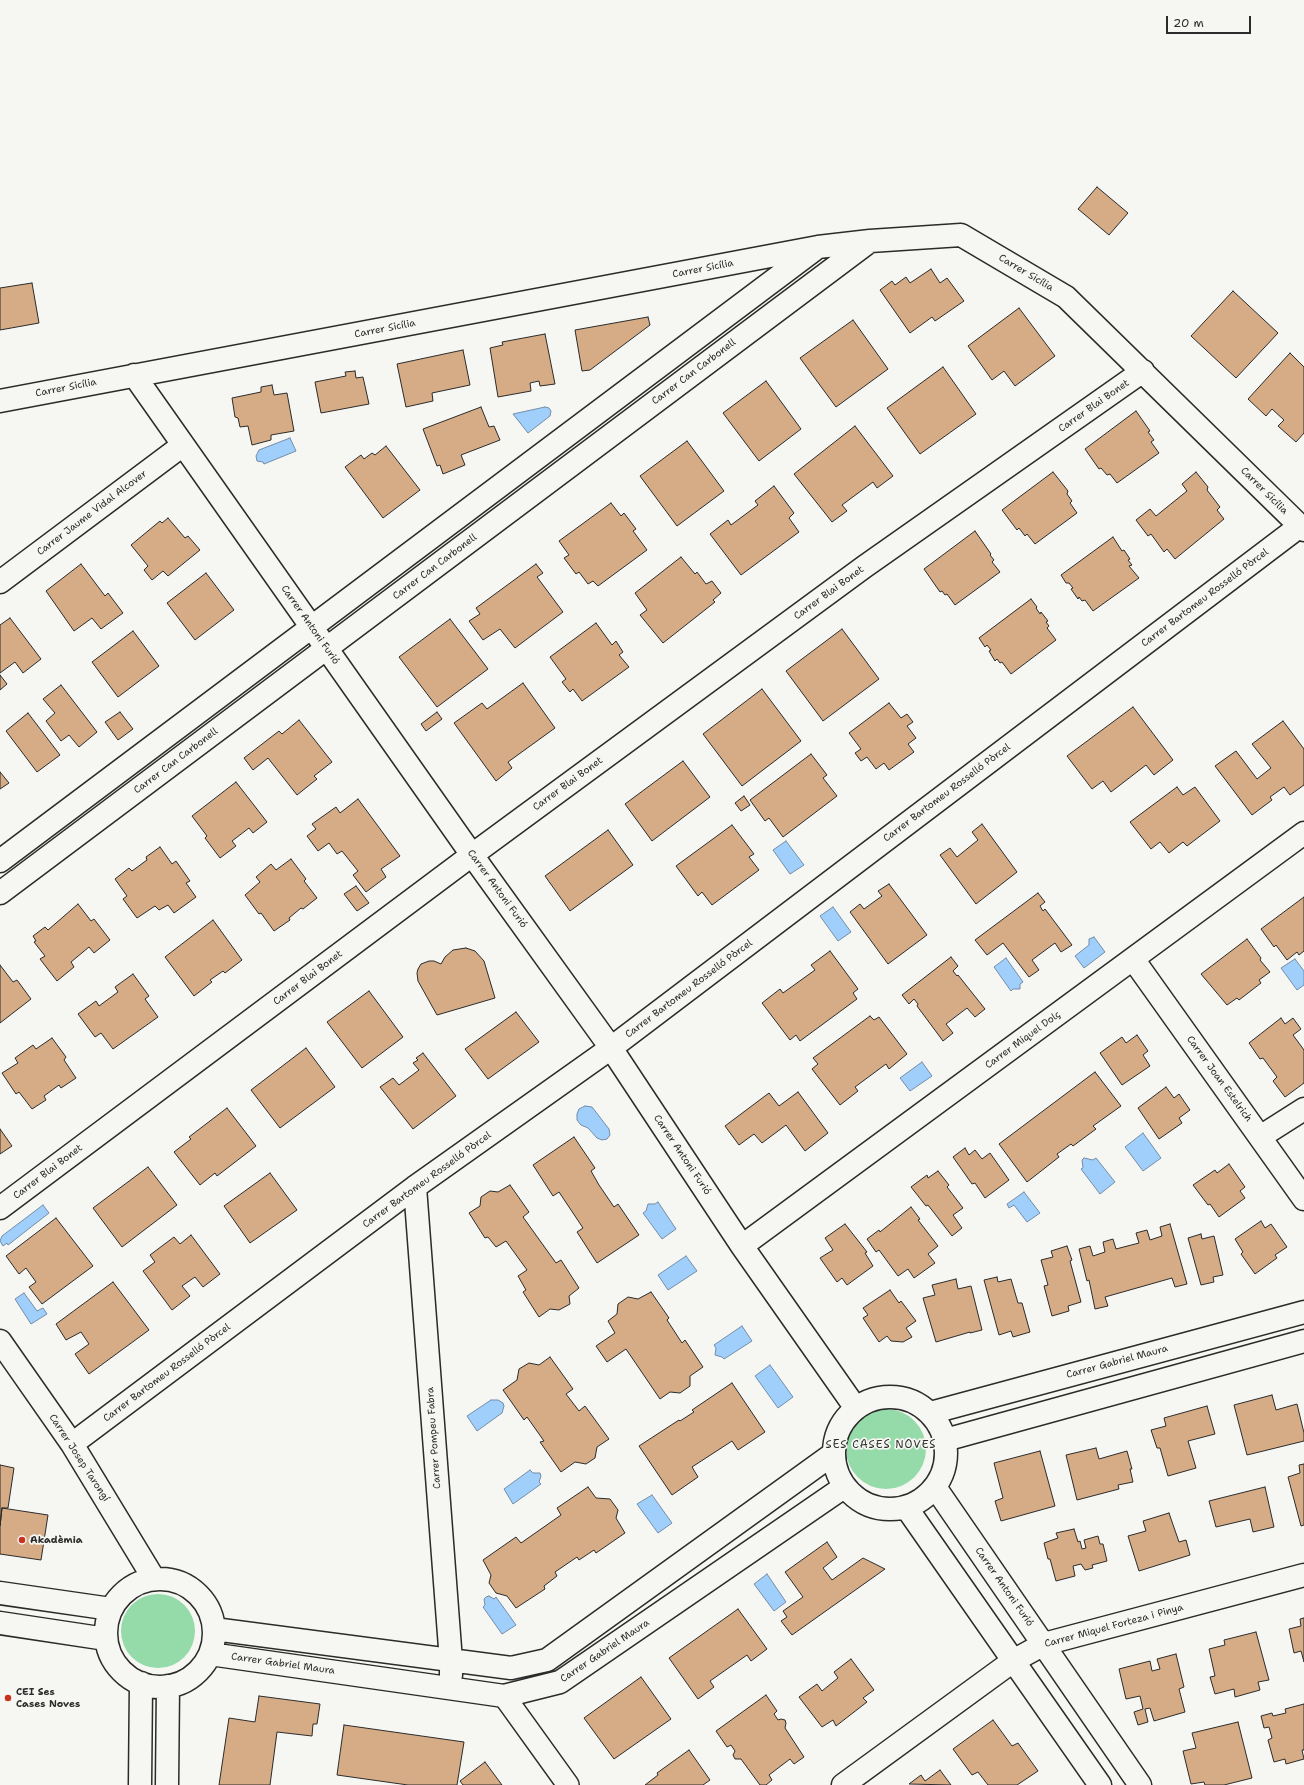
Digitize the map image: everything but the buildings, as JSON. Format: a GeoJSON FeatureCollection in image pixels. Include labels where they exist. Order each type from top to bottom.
{"type":"FeatureCollection","features":[{"type":"Feature","properties":{"kind":"street","name":"Carrer Sicília"},"geometry":{"type":"LineString","coordinates":[[0,401],[818,247],[870,241],[961,235],[1066,296],[1302,528]]}},
{"type":"Feature","properties":{"kind":"street","name":"Carrer Can Carbonell"},"geometry":{"type":"LineString","coordinates":[[0,893],[870,241]]}},
{"type":"Feature","properties":{"kind":"street"},"geometry":{"type":"LineString","coordinates":[[0,861],[818,247]]}},
{"type":"Feature","properties":{"kind":"street","name":"Carrer Blai Bonet"},"geometry":{"type":"LineString","coordinates":[[0,1208],[472,855],[864,567],[1143,372]]}},
{"type":"Feature","properties":{"kind":"street","name":"Carrer Antoni Furió"},"geometry":{"type":"LineString","coordinates":[[134,375],[472,855],[611,1048],[742,1246],[855,1407]]}},
{"type":"Feature","properties":{"kind":"street","name":"Carrer Jaume Vidal Alcover"},"geometry":{"type":"LineString","coordinates":[[0,582],[183,445]]}},
{"type":"Feature","properties":{"kind":"street","name":"Carrer Bartomeu Rosselló Pòrcel"},"geometry":{"type":"LineString","coordinates":[[72,1444],[415,1187],[611,1048],[1302,528]]}},
{"type":"Feature","properties":{"kind":"street","name":"Carrer Miquel Dolç"},"geometry":{"type":"LineString","coordinates":[[742,1246],[1304,833]]}},
{"type":"Feature","properties":{"kind":"street","name":"Carrer Joan Estelrich"},"geometry":{"type":"LineString","coordinates":[[1133,959],[1304,1199]]}},
{"type":"Feature","properties":{"kind":"street"},"geometry":{"type":"LineString","coordinates":[[1260,1136],[1304,1109]]}},
{"type":"Feature","properties":{"kind":"street","name":"Carrer Pompeu Fabra"},"geometry":{"type":"LineString","coordinates":[[415,1187],[451,1661],[451,1689]]}},
{"type":"Feature","properties":{"kind":"street","name":"Carrer Gabriel Maura"},"geometry":{"type":"LineString","coordinates":[[930,1413],[1304,1312]]}},
{"type":"Feature","properties":{"kind":"street","name":"Carrer Josep Tarongí"},"geometry":{"type":"LineString","coordinates":[[0,1340],[72,1444],[154,1578]]}},
{"type":"Feature","properties":{"kind":"street"},"geometry":{"type":"LineString","coordinates":[[945,1440],[1304,1341]]}},
{"type":"Feature","properties":{"kind":"street"},"geometry":{"type":"LineString","coordinates":[[885,1396],[902,1397],[917,1403],[930,1413],[939,1425],[945,1440],[946,1456],[943,1473],[935,1488],[922,1499],[906,1507],[889,1509],[872,1506],[856,1498],[844,1486],[836,1471],[833,1454],[835,1436],[843,1420],[855,1407],[870,1400],[885,1396]]}},
{"type":"Feature","properties":{"kind":"street"},"geometry":{"type":"LineString","coordinates":[[214,1629],[510,1668],[547,1660],[833,1454]]}},
{"type":"Feature","properties":{"kind":"street","name":"Carrer Gabriel Maura"},"geometry":{"type":"LineString","coordinates":[[210,1654],[504,1696],[560,1682],[844,1486]]}},
{"type":"Feature","properties":{"kind":"street","name":"Carrer Antoni Furió"},"geometry":{"type":"LineString","coordinates":[[935,1488],[1140,1785]]}},
{"type":"Feature","properties":{"kind":"street"},"geometry":{"type":"LineString","coordinates":[[906,1507],[1100,1785]]}},
{"type":"Feature","properties":{"kind":"street","name":"Carrer Miquel Forteza i Pinya"},"geometry":{"type":"LineString","coordinates":[[844,1785],[1014,1661],[1044,1644],[1304,1575]]}},
{"type":"Feature","properties":{"kind":"street"},"geometry":{"type":"LineString","coordinates":[[154,1578],[170,1579],[186,1585],[198,1594],[212,1616],[214,1629],[210,1654],[202,1668],[190,1678],[175,1685],[159,1687],[141,1683],[125,1675],[115,1664],[108,1651],[106,1639],[106,1624],[111,1609],[121,1594],[136,1584],[154,1578]]}},
{"type":"Feature","properties":{"kind":"street"},"geometry":{"type":"LineString","coordinates":[[0,1593],[111,1609]]}},
{"type":"Feature","properties":{"kind":"street"},"geometry":{"type":"LineString","coordinates":[[0,1623],[106,1639]]}},
{"type":"Feature","properties":{"kind":"street"},"geometry":{"type":"LineString","coordinates":[[140,1785],[141,1683]]}},
{"type":"Feature","properties":{"kind":"street"},"geometry":{"type":"LineString","coordinates":[[167,1785],[168,1686]]}},
{"type":"Feature","properties":{"kind":"street"},"geometry":{"type":"LineString","coordinates":[[504,1696],[568,1785]]}},
{"type":"Feature","properties":{"kind":"green space"},"geometry":{"type":"Polygon","coordinates":[[[886,1409],[901,1412],[914,1421],[923,1434],[926,1449],[923,1464],[914,1477],[901,1486],[886,1489],[871,1486],[858,1477],[849,1464],[846,1449],[849,1434],[858,1421],[871,1412],[886,1409]]]}},
{"type":"Feature","properties":{"kind":"green space"},"geometry":{"type":"Polygon","coordinates":[[[158,1594],[179,1600],[189,1610],[195,1631],[189,1652],[179,1662],[158,1668],[137,1662],[127,1652],[121,1631],[127,1610],[137,1600],[158,1594]]]}},
{"type":"Feature","properties":{"kind":"water"},"geometry":{"type":"Polygon","coordinates":[[[545,407],[549,408],[551,411],[550,416],[528,433],[513,414],[545,407]]]}},
{"type":"Feature","properties":{"kind":"water"},"geometry":{"type":"Polygon","coordinates":[[[290,438],[296,451],[264,464],[263,462],[257,461],[256,456],[259,450],[290,438]]]}},
{"type":"Feature","properties":{"kind":"water"},"geometry":{"type":"Polygon","coordinates":[[[786,841],[804,865],[790,874],[773,850],[786,841]]]}},
{"type":"Feature","properties":{"kind":"water"},"geometry":{"type":"Polygon","coordinates":[[[833,907],[851,932],[838,941],[820,916],[833,907]]]}},
{"type":"Feature","properties":{"kind":"water"},"geometry":{"type":"Polygon","coordinates":[[[1094,937],[1105,952],[1084,968],[1075,956],[1089,945],[1089,939],[1094,937]]]}},
{"type":"Feature","properties":{"kind":"water"},"geometry":{"type":"Polygon","coordinates":[[[1006,958],[1023,982],[1020,984],[1020,989],[1013,989],[1011,991],[994,967],[1006,958]]]}},
{"type":"Feature","properties":{"kind":"water"},"geometry":{"type":"Polygon","coordinates":[[[1295,959],[1304,971],[1304,985],[1297,990],[1281,968],[1295,959]]]}},
{"type":"Feature","properties":{"kind":"water"},"geometry":{"type":"Polygon","coordinates":[[[922,1062],[932,1076],[910,1091],[900,1078],[922,1062]]]}},
{"type":"Feature","properties":{"kind":"water"},"geometry":{"type":"Polygon","coordinates":[[[585,1106],[592,1107],[609,1129],[610,1135],[607,1139],[602,1140],[597,1138],[588,1128],[581,1125],[577,1120],[579,1109],[585,1106]]]}},
{"type":"Feature","properties":{"kind":"water"},"geometry":{"type":"Polygon","coordinates":[[[1143,1133],[1161,1158],[1143,1171],[1125,1147],[1143,1133]]]}},
{"type":"Feature","properties":{"kind":"water"},"geometry":{"type":"Polygon","coordinates":[[[1084,1158],[1093,1160],[1096,1158],[1115,1182],[1100,1194],[1081,1169],[1083,1168],[1082,1160],[1084,1158]]]}},
{"type":"Feature","properties":{"kind":"water"},"geometry":{"type":"Polygon","coordinates":[[[1024,1192],[1040,1213],[1027,1222],[1014,1205],[1009,1208],[1007,1204],[1024,1192]]]}},
{"type":"Feature","properties":{"kind":"water"},"geometry":{"type":"Polygon","coordinates":[[[658,1202],[676,1229],[662,1239],[643,1213],[646,1211],[648,1204],[655,1204],[658,1202]]]}},
{"type":"Feature","properties":{"kind":"water"},"geometry":{"type":"Polygon","coordinates":[[[43,1205],[49,1213],[8,1245],[7,1243],[3,1246],[0,1241],[2,1236],[43,1205]]]}},
{"type":"Feature","properties":{"kind":"water"},"geometry":{"type":"Polygon","coordinates":[[[686,1256],[697,1271],[668,1290],[658,1275],[686,1256]]]}},
{"type":"Feature","properties":{"kind":"water"},"geometry":{"type":"Polygon","coordinates":[[[24,1293],[37,1311],[43,1308],[47,1314],[31,1324],[15,1299],[24,1293]]]}},
{"type":"Feature","properties":{"kind":"water"},"geometry":{"type":"Polygon","coordinates":[[[742,1326],[752,1341],[724,1359],[715,1355],[716,1348],[714,1345],[742,1326]]]}},
{"type":"Feature","properties":{"kind":"water"},"geometry":{"type":"Polygon","coordinates":[[[770,1365],[793,1397],[778,1408],[755,1376],[770,1365]]]}},
{"type":"Feature","properties":{"kind":"water"},"geometry":{"type":"Polygon","coordinates":[[[491,1400],[498,1400],[503,1403],[504,1406],[502,1413],[477,1431],[467,1416],[491,1400]]]}},
{"type":"Feature","properties":{"kind":"water"},"geometry":{"type":"Polygon","coordinates":[[[530,1470],[533,1473],[540,1473],[541,1476],[539,1482],[541,1484],[513,1504],[504,1489],[530,1470]]]}},
{"type":"Feature","properties":{"kind":"water"},"geometry":{"type":"Polygon","coordinates":[[[652,1495],[672,1523],[658,1533],[637,1504],[652,1495]]]}},
{"type":"Feature","properties":{"kind":"water"},"geometry":{"type":"Polygon","coordinates":[[[767,1574],[786,1602],[774,1611],[754,1584],[767,1574]]]}},
{"type":"Feature","properties":{"kind":"water"},"geometry":{"type":"Polygon","coordinates":[[[489,1596],[494,1599],[496,1597],[516,1625],[502,1634],[483,1607],[485,1605],[484,1599],[489,1596]]]}},
{"type":"Feature","properties":{"kind":"place","name":"Akadèmia"},"geometry":{"type":"Point","coordinates":[22,1540]}},
{"type":"Feature","properties":{"kind":"place","name":"CEI Ses Cases Noves"},"geometry":{"type":"Point","coordinates":[8,1698]}},
{"type":"Feature","properties":{"kind":"district","name":"SES CASES NOVES"},"geometry":{"type":"Point","coordinates":[881,1445]}}]}
